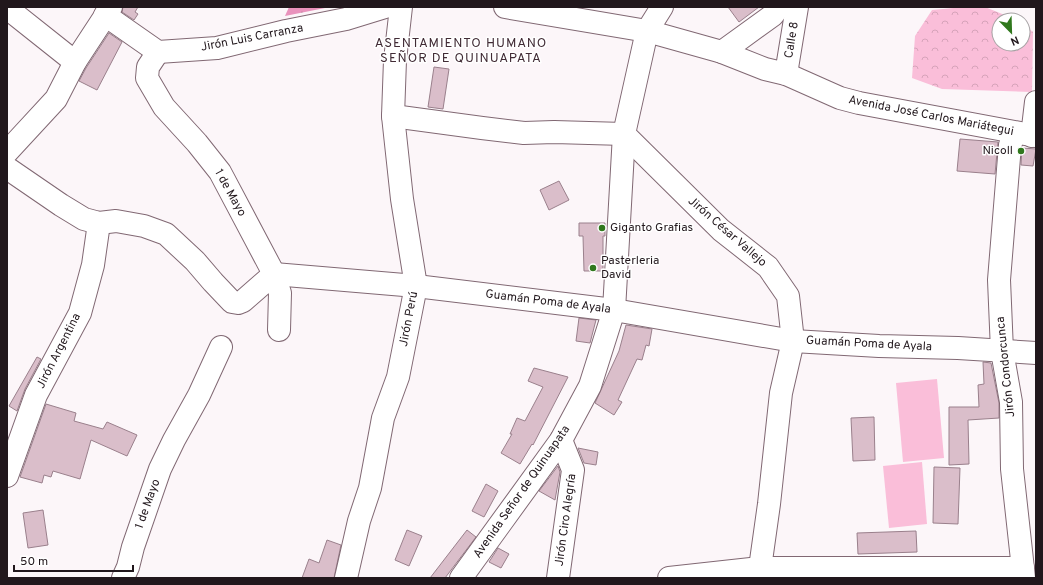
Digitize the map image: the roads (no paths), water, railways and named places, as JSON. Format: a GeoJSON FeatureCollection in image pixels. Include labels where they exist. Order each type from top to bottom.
{"type":"FeatureCollection","features":[{"type":"Feature","properties":{"kind":"street","name":"Jirón Luis Carranza"},"geometry":{"type":"LineString","coordinates":[[158,52],[217,48],[286,31],[346,19],[385,7]]}},
{"type":"Feature","properties":{"kind":"street","name":"Jirón Perú"},"geometry":{"type":"LineString","coordinates":[[346,578],[359,521],[370,488],[384,418],[398,377],[416,286],[402,199],[393,116],[394,60],[401,7]]}},
{"type":"Feature","properties":{"kind":"street"},"geometry":{"type":"LineString","coordinates":[[505,7],[647,31]]}},
{"type":"Feature","properties":{"kind":"street","name":"Avenida Señor de Quinuapata"},"geometry":{"type":"LineString","coordinates":[[461,578],[561,440],[590,386],[614,310],[624,134],[647,31],[662,7]]}},
{"type":"Feature","properties":{"kind":"street"},"geometry":{"type":"LineString","coordinates":[[722,52],[773,15],[779,7]]}},
{"type":"Feature","properties":{"kind":"street","name":"Calle 8"},"geometry":{"type":"LineString","coordinates":[[786,74],[797,7]]}},
{"type":"Feature","properties":{"kind":"street"},"geometry":{"type":"LineString","coordinates":[[7,8],[75,62]]}},
{"type":"Feature","properties":{"kind":"street"},"geometry":{"type":"LineString","coordinates":[[7,152],[56,99],[75,62],[108,11],[158,52]]}},
{"type":"Feature","properties":{"kind":"street","name":"Avenida José Carlos Mariátegui"},"geometry":{"type":"LineString","coordinates":[[647,31],[722,52],[765,69],[786,74],[840,98],[859,103],[1028,135]]}},
{"type":"Feature","properties":{"kind":"street","name":"1 de Mayo"},"geometry":{"type":"LineString","coordinates":[[158,52],[148,67],[147,78],[164,107],[220,172],[274,274],[280,293],[279,330]]}},
{"type":"Feature","properties":{"kind":"street","name":"Jirón Condorcunca"},"geometry":{"type":"LineString","coordinates":[[1023,573],[1012,469],[1011,402],[1002,351],[999,280],[1010,145],[1028,135],[1036,102]]}},
{"type":"Feature","properties":{"kind":"street"},"geometry":{"type":"LineString","coordinates":[[393,116],[524,133],[554,132],[624,134]]}},
{"type":"Feature","properties":{"kind":"street","name":"Jirón César Vallejo"},"geometry":{"type":"LineString","coordinates":[[624,134],[721,230],[768,267],[788,296],[793,341],[781,393],[761,573]]}},
{"type":"Feature","properties":{"kind":"street"},"geometry":{"type":"LineString","coordinates":[[7,168],[84,219],[100,223],[116,221],[144,226],[166,234],[195,261],[232,302],[238,303],[243,301],[274,274]]}},
{"type":"Feature","properties":{"kind":"street","name":"Jirón Argentina"},"geometry":{"type":"LineString","coordinates":[[7,476],[36,395],[80,313],[93,265],[100,223]]}},
{"type":"Feature","properties":{"kind":"street","name":"Guamán Poma de Ayala"},"geometry":{"type":"LineString","coordinates":[[274,274],[416,286],[614,310],[793,341],[1036,353]]}},
{"type":"Feature","properties":{"kind":"street","name":"1 de Mayo"},"geometry":{"type":"LineString","coordinates":[[123,578],[160,469],[199,395],[221,347]]}},
{"type":"Feature","properties":{"kind":"street","name":"Jirón Ciro Alegría"},"geometry":{"type":"LineString","coordinates":[[558,578],[574,470],[561,440]]}},
{"type":"Feature","properties":{"kind":"street"},"geometry":{"type":"LineString","coordinates":[[669,578],[761,573],[1023,573]]}},
{"type":"Feature","properties":{"kind":"place","name":"Nicoll"},"geometry":{"type":"Point","coordinates":[1021,151]}},
{"type":"Feature","properties":{"kind":"place","name":"Giganto Grafias"},"geometry":{"type":"Point","coordinates":[602,228]}},
{"type":"Feature","properties":{"kind":"place","name":"Pasterleria David"},"geometry":{"type":"Point","coordinates":[593,268]}},
{"type":"Feature","properties":{"kind":"district","name":"ASENTAMIENTO HUMANO SEÑOR DE QUINUAPATA"},"geometry":{"type":"Point","coordinates":[461,52]}}]}
